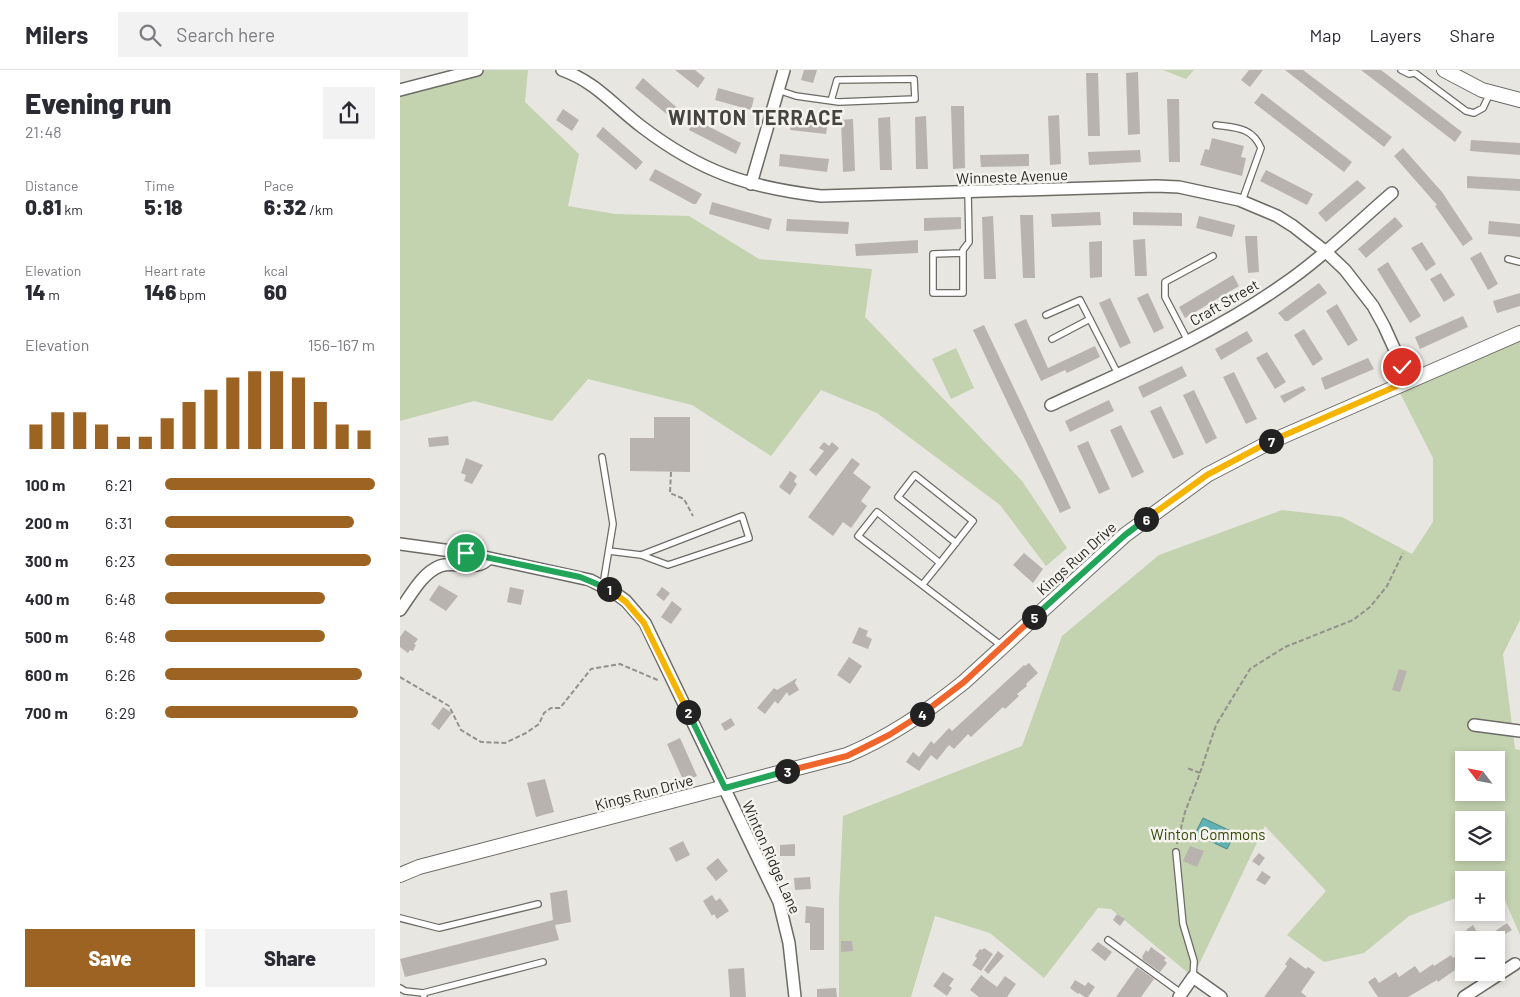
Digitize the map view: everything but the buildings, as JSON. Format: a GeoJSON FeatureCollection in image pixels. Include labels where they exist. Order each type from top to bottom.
{"type":"FeatureCollection","features":[{"type":"Feature","properties":{"kind":"street"},"geometry":{"type":"LineString","coordinates":[[400,90],[476,70]]}},
{"type":"Feature","properties":{"kind":"street","name":"Winneste Avenue"},"geometry":{"type":"LineString","coordinates":[[562,70],[596,88],[640,126],[714,172],[751,184],[792,192],[821,196],[1179,186],[1242,201],[1277,216],[1325,250],[1345,270],[1373,306],[1384,326],[1408,381]]}},
{"type":"Feature","properties":{"kind":"street"},"geometry":{"type":"LineString","coordinates":[[751,184],[784,70]]}},
{"type":"Feature","properties":{"kind":"street"},"geometry":{"type":"LineString","coordinates":[[1444,70],[1469,85],[1490,93],[1520,100]]}},
{"type":"Feature","properties":{"kind":"street","name":"Craft Street"},"geometry":{"type":"LineString","coordinates":[[1051,405],[1227,321],[1282,286],[1392,193]]}},
{"type":"Feature","properties":{"kind":"street","name":"Kings Run Drive"},"geometry":{"type":"LineString","coordinates":[[400,875],[419,867],[847,756],[864,748],[939,702],[964,682],[1125,535],[1207,475],[1272,441],[1520,333]]}},
{"type":"Feature","properties":{"kind":"street","name":"Winton Ridge Lane"},"geometry":{"type":"LineString","coordinates":[[400,544],[466,553],[580,577],[603,585],[626,602],[644,623],[725,788],[782,911],[790,943],[795,997]]}},
{"type":"Feature","properties":{"kind":"street"},"geometry":{"type":"LineString","coordinates":[[400,610],[423,578],[439,567],[459,564],[474,566],[487,561],[489,558]]}},
{"type":"Feature","properties":{"kind":"street"},"geometry":{"type":"LineString","coordinates":[[1474,725],[1520,731]]}},
{"type":"Feature","properties":{"kind":"street"},"geometry":{"type":"LineString","coordinates":[[1464,997],[1515,964]]}},
{"type":"Feature","properties":{"kind":"street"},"geometry":{"type":"LineString","coordinates":[[1180,995],[1193,977],[1221,997]]}},
{"type":"Feature","properties":{"kind":"lane"},"geometry":{"type":"LineString","coordinates":[[1401,70],[1409,74],[1416,71],[1466,111],[1479,112],[1490,93]]}},
{"type":"Feature","properties":{"kind":"lane"},"geometry":{"type":"LineString","coordinates":[[778,90],[796,96],[831,101],[839,102],[915,98],[914,79],[837,80],[831,101]]}},
{"type":"Feature","properties":{"kind":"lane"},"geometry":{"type":"LineString","coordinates":[[1216,125],[1247,130],[1253,135],[1261,148],[1242,201]]}},
{"type":"Feature","properties":{"kind":"lane"},"geometry":{"type":"LineString","coordinates":[[962,253],[933,254],[933,293],[963,293],[962,253],[969,242],[968,192]]}},
{"type":"Feature","properties":{"kind":"lane"},"geometry":{"type":"LineString","coordinates":[[1188,341],[1165,297],[1165,282],[1213,256]]}},
{"type":"Feature","properties":{"kind":"lane"},"geometry":{"type":"LineString","coordinates":[[1508,259],[1520,262]]}},
{"type":"Feature","properties":{"kind":"lane"},"geometry":{"type":"LineString","coordinates":[[1046,315],[1080,300],[1118,374]]}},
{"type":"Feature","properties":{"kind":"lane"},"geometry":{"type":"LineString","coordinates":[[1052,339],[1090,319]]}},
{"type":"Feature","properties":{"kind":"lane"},"geometry":{"type":"LineString","coordinates":[[602,458],[613,524],[603,585]]}},
{"type":"Feature","properties":{"kind":"lane"},"geometry":{"type":"LineString","coordinates":[[923,584],[956,543],[973,521],[915,475],[898,497],[956,543]]}},
{"type":"Feature","properties":{"kind":"lane"},"geometry":{"type":"LineString","coordinates":[[940,563],[877,512],[858,536],[1002,646]]}},
{"type":"Feature","properties":{"kind":"lane"},"geometry":{"type":"LineString","coordinates":[[609,551],[641,555],[668,566],[749,538],[742,516],[641,555]]}},
{"type":"Feature","properties":{"kind":"lane"},"geometry":{"type":"LineString","coordinates":[[1176,852],[1183,924],[1194,962],[1193,977]]}},
{"type":"Feature","properties":{"kind":"lane"},"geometry":{"type":"LineString","coordinates":[[400,918],[440,928],[538,904]]}},
{"type":"Feature","properties":{"kind":"lane"},"geometry":{"type":"LineString","coordinates":[[1108,940],[1180,995]]}},
{"type":"Feature","properties":{"kind":"lane"},"geometry":{"type":"LineString","coordinates":[[400,988],[424,995],[543,962]]}},
{"type":"Feature","properties":{"kind":"path"},"geometry":{"type":"LineString","coordinates":[[671,472],[670,493],[684,499],[694,516]]}},
{"type":"Feature","properties":{"kind":"path"},"geometry":{"type":"LineString","coordinates":[[1176,852],[1179,832],[1216,725],[1250,669],[1284,647],[1353,620],[1370,607],[1387,586],[1403,554]]}},
{"type":"Feature","properties":{"kind":"path"},"geometry":{"type":"LineString","coordinates":[[400,677],[449,706],[461,730],[481,742],[505,742],[526,733],[539,724],[544,713],[551,708],[560,708],[591,669],[620,664],[643,672],[660,681],[672,679]]}},
{"type":"Feature","properties":{"kind":"path"},"geometry":{"type":"LineString","coordinates":[[1188,768],[1200,773]]}},
{"type":"Feature","properties":{"kind":"green space"},"geometry":{"type":"Polygon","coordinates":[[[477,70],[528,70],[525,102],[579,154],[568,206],[615,214],[689,216],[759,259],[872,269],[865,317],[1022,481],[1067,548],[1046,566],[1000,505],[877,413],[821,390],[771,456],[692,405],[588,379],[552,421],[474,401],[400,421],[400,95],[477,70]]]}},
{"type":"Feature","properties":{"kind":"green space"},"geometry":{"type":"Polygon","coordinates":[[[1163,70],[1194,70],[1186,79],[1163,70]]]}},
{"type":"Feature","properties":{"kind":"green space","name":"Winton Commons"},"geometry":{"type":"Polygon","coordinates":[[[1520,339],[1520,620],[1503,654],[1515,749],[1520,750],[1520,935],[1505,901],[1505,871],[1455,871],[1455,898],[1409,916],[1364,953],[1324,962],[1287,935],[1326,891],[1265,826],[1193,977],[1111,909],[1098,908],[1044,978],[990,933],[935,916],[911,997],[839,997],[839,900],[843,816],[1022,746],[1062,636],[1159,555],[1282,510],[1342,517],[1412,554],[1433,522],[1433,458],[1400,393],[1520,339]]]}},
{"type":"Feature","properties":{"kind":"green space"},"geometry":{"type":"Polygon","coordinates":[[[956,348],[974,388],[951,399],[932,359],[956,348]]]}},
{"type":"Feature","properties":{"kind":"water"},"geometry":{"type":"Polygon","coordinates":[[[1203,818],[1235,833],[1227,849],[1195,834],[1203,818]]]}},
{"type":"Feature","properties":{"kind":"district","name":"WINTON TERRACE"},"geometry":{"type":"Point","coordinates":[756,117]}},
{"type":"Feature","properties":{"kind":"route"},"geometry":{"type":"LineString","coordinates":[[466,553],[590,580],[603,585],[626,602],[644,623],[725,788],[847,756],[912,721],[964,682],[1125,535],[1158,510],[1207,475],[1231,462],[1272,441],[1408,381],[1402,367]]}}]}
